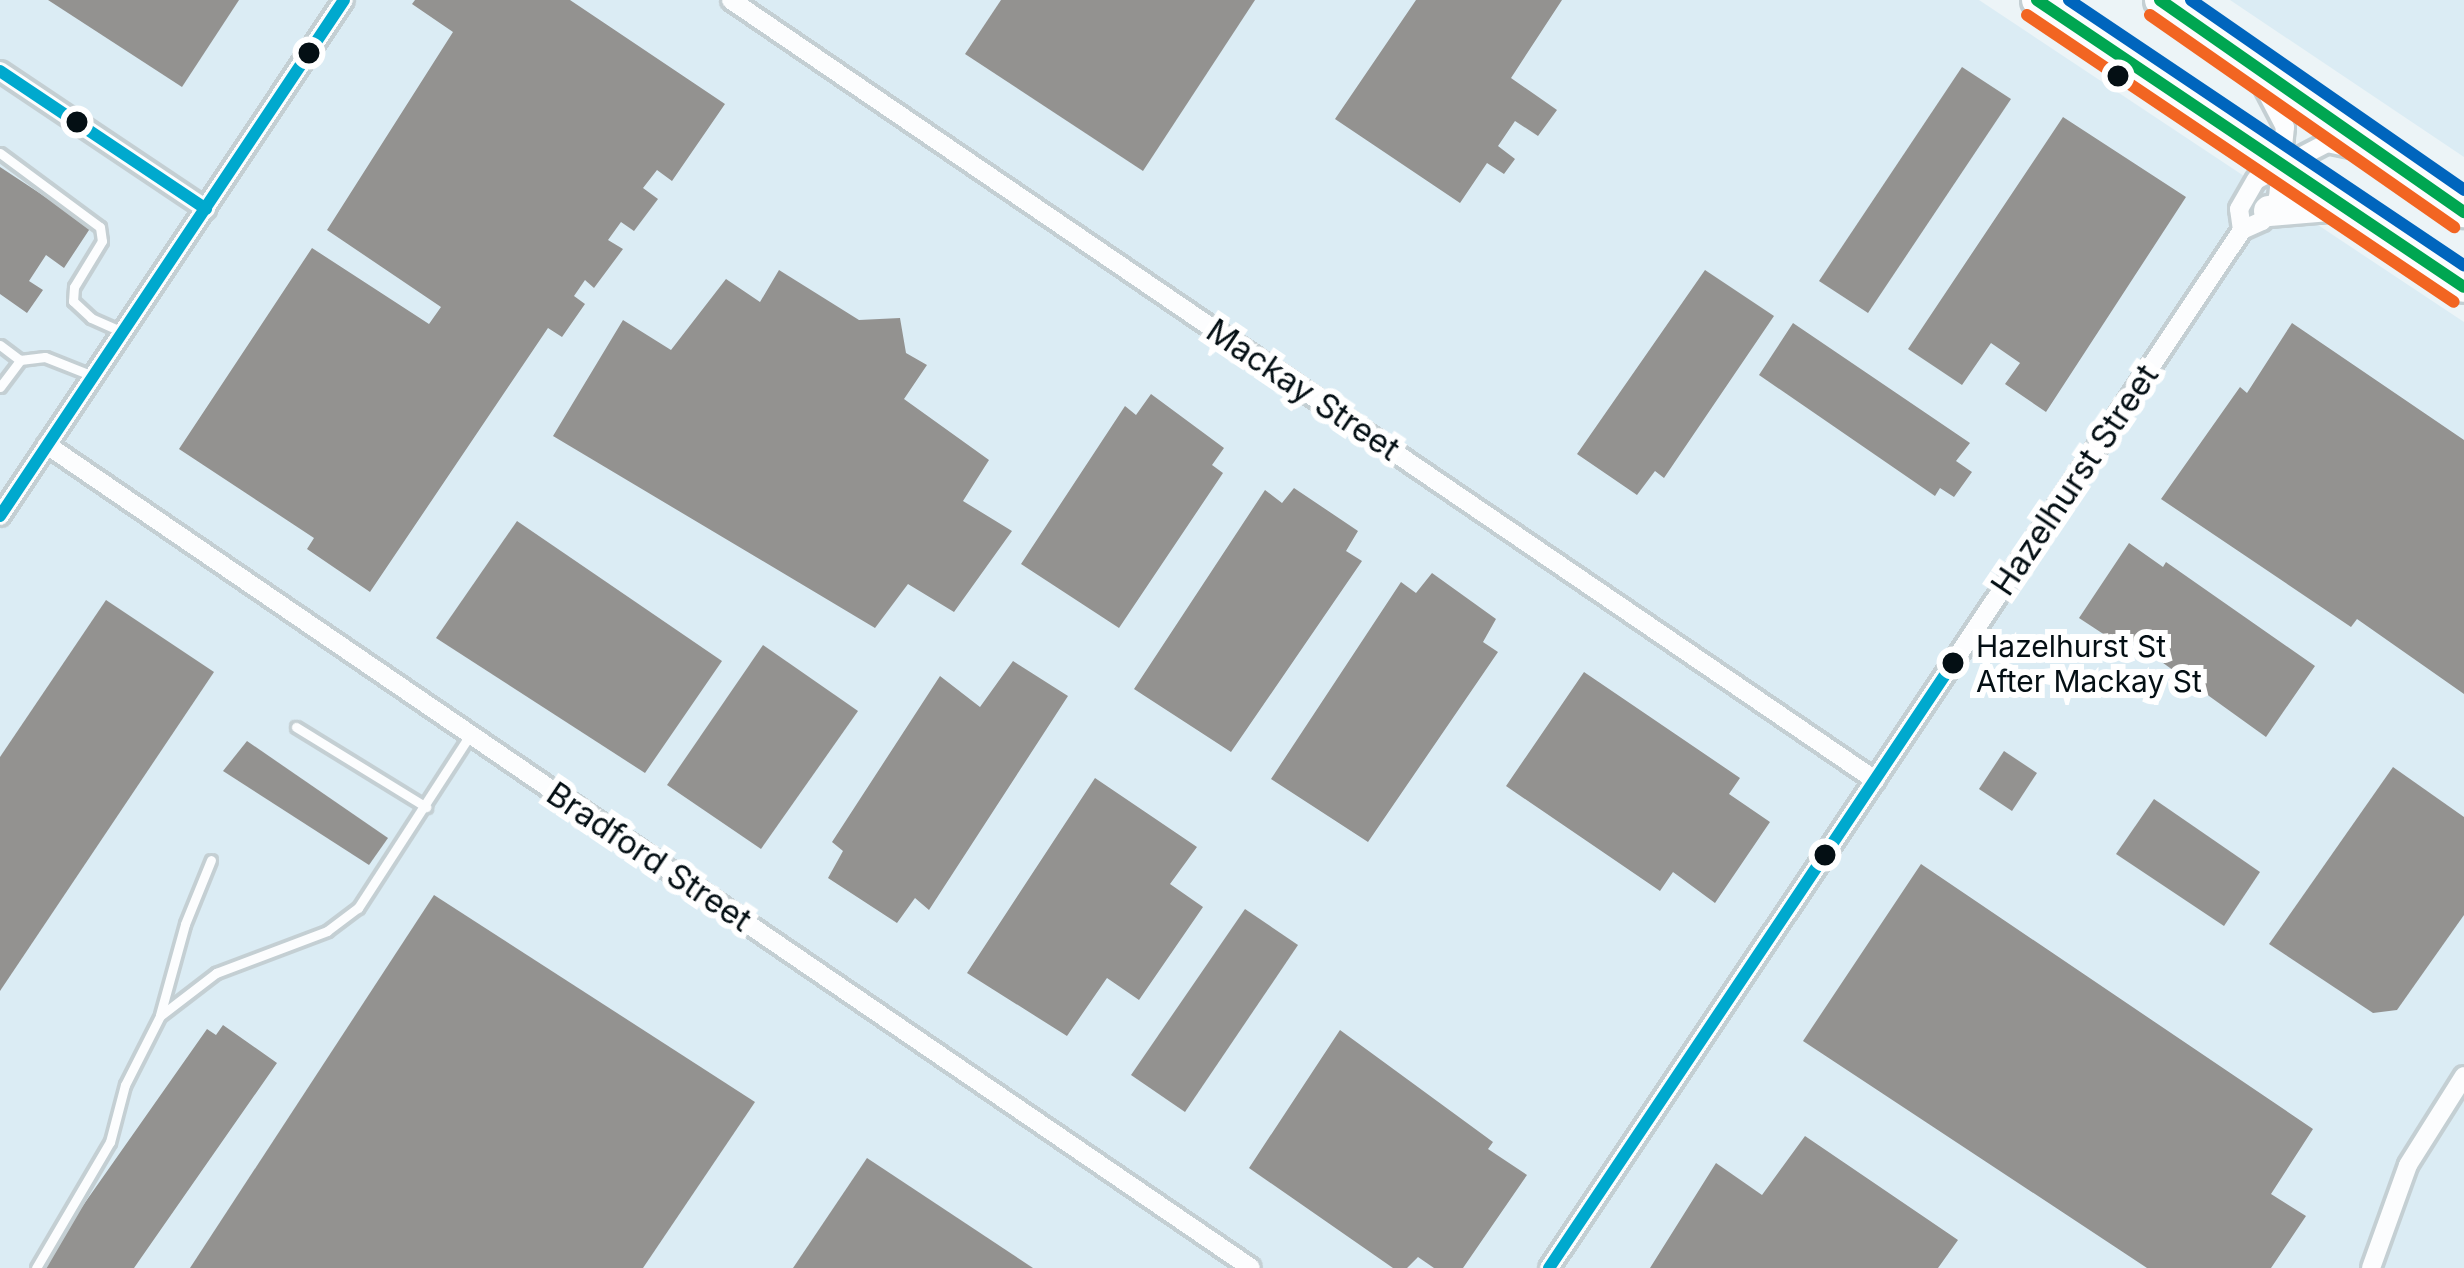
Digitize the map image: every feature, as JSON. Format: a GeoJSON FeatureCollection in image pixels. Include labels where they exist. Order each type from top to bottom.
{"type":"FeatureCollection","features":[{"type":"Feature","properties":{"kind":"main road"},"geometry":{"type":"LineString","coordinates":[[2037,0],[2464,286]]}},
{"type":"Feature","properties":{"kind":"main road"},"geometry":{"type":"LineString","coordinates":[[2160,0],[2464,212]]}},
{"type":"Feature","properties":{"kind":"main road"},"geometry":{"type":"LineString","coordinates":[[2269,211],[2341,205]]}},
{"type":"Feature","properties":{"kind":"street"},"geometry":{"type":"LineString","coordinates":[[0,516],[344,0]]}},
{"type":"Feature","properties":{"kind":"street","name":"Mackay Street"},"geometry":{"type":"LineString","coordinates":[[731,0],[1875,780]]}},
{"type":"Feature","properties":{"kind":"street"},"geometry":{"type":"LineString","coordinates":[[2250,61],[2285,127],[2278,197],[2269,211]]}},
{"type":"Feature","properties":{"kind":"street"},"geometry":{"type":"LineString","coordinates":[[1,75],[206,209]]}},
{"type":"Feature","properties":{"kind":"street","name":"Hazelhurst Street"},"geometry":{"type":"LineString","coordinates":[[2242,230],[2240,209],[2255,181],[2311,149],[2341,142],[2398,166]]}},
{"type":"Feature","properties":{"kind":"street","name":"Hazelhurst Street"},"geometry":{"type":"LineString","coordinates":[[1549,1268],[2242,230],[2262,221],[2269,211]]}},
{"type":"Feature","properties":{"kind":"street","name":"Bradford Street"},"geometry":{"type":"LineString","coordinates":[[47,445],[1251,1268]]}},
{"type":"Feature","properties":{"kind":"street"},"geometry":{"type":"LineString","coordinates":[[2371,1268],[2408,1165],[2464,1076]]}},
{"type":"Feature","properties":{"kind":"lane"},"geometry":{"type":"LineString","coordinates":[[0,153],[100,227],[102,241],[74,286],[73,302],[91,318],[123,332]]}},
{"type":"Feature","properties":{"kind":"lane"},"geometry":{"type":"LineString","coordinates":[[0,345],[20,360],[45,357],[93,376]]}},
{"type":"Feature","properties":{"kind":"lane"},"geometry":{"type":"LineString","coordinates":[[0,387],[20,360]]}},
{"type":"Feature","properties":{"kind":"lane"},"geometry":{"type":"LineString","coordinates":[[296,727],[426,807]]}},
{"type":"Feature","properties":{"kind":"lane"},"geometry":{"type":"LineString","coordinates":[[160,1016],[216,973],[327,931],[358,908],[470,735]]}},
{"type":"Feature","properties":{"kind":"lane"},"geometry":{"type":"LineString","coordinates":[[36,1268],[110,1142],[125,1085],[160,1016],[185,925],[211,860]]}},
{"type":"Feature","properties":{"kind":"shaded area"},"geometry":{"type":"Polygon","coordinates":[[[0,0],[1979,0],[2464,322],[2464,1268],[0,1268],[0,0]]]}},
{"type":"Feature","properties":{"kind":"shaded area"},"geometry":{"type":"Polygon","coordinates":[[[2230,0],[2464,0],[2464,157],[2230,0]]]}},
{"type":"Feature","properties":{"kind":"building"},"geometry":{"type":"Polygon","coordinates":[[[48,0],[239,0],[182,87],[48,0]]]}},
{"type":"Feature","properties":{"kind":"building"},"geometry":{"type":"Polygon","coordinates":[[[415,0],[570,0],[725,104],[672,181],[657,170],[643,188],[658,199],[634,231],[621,222],[608,240],[623,249],[594,288],[585,280],[574,296],[585,304],[562,337],[548,328],[370,592],[307,549],[314,538],[179,449],[312,248],[429,324],[441,307],[327,230],[453,32],[412,4],[415,0]]]}},
{"type":"Feature","properties":{"kind":"building"},"geometry":{"type":"Polygon","coordinates":[[[1001,0],[1255,0],[1143,171],[965,54],[1001,0]]]}},
{"type":"Feature","properties":{"kind":"building"},"geometry":{"type":"Polygon","coordinates":[[[1416,0],[1562,0],[1511,78],[1557,110],[1538,136],[1515,121],[1498,146],[1515,159],[1504,174],[1487,163],[1460,203],[1335,119],[1416,0]]]}},
{"type":"Feature","properties":{"kind":"building"},"geometry":{"type":"Polygon","coordinates":[[[1962,67],[2011,99],[1868,313],[1819,281],[1962,67]]]}},
{"type":"Feature","properties":{"kind":"building"},"geometry":{"type":"Polygon","coordinates":[[[2063,117],[2186,197],[2046,412],[2005,384],[2020,363],[1991,343],[1962,385],[1908,349],[2063,117]]]}},
{"type":"Feature","properties":{"kind":"building"},"geometry":{"type":"Polygon","coordinates":[[[0,167],[91,227],[64,268],[46,255],[29,281],[43,290],[27,313],[0,294],[0,167]]]}},
{"type":"Feature","properties":{"kind":"building"},"geometry":{"type":"Polygon","coordinates":[[[779,270],[859,320],[900,318],[906,353],[927,365],[904,399],[989,460],[963,501],[1012,531],[954,612],[908,584],[875,628],[553,436],[623,320],[671,350],[726,279],[760,302],[779,270]]]}},
{"type":"Feature","properties":{"kind":"building"},"geometry":{"type":"Polygon","coordinates":[[[1705,270],[1774,316],[1664,478],[1655,471],[1637,495],[1577,454],[1705,270]]]}},
{"type":"Feature","properties":{"kind":"building"},"geometry":{"type":"Polygon","coordinates":[[[1793,323],[1970,443],[1956,461],[1972,472],[1954,497],[1940,488],[1935,496],[1759,375],[1793,323]]]}},
{"type":"Feature","properties":{"kind":"building"},"geometry":{"type":"Polygon","coordinates":[[[2292,323],[2464,440],[2464,694],[2357,619],[2351,627],[2161,499],[2240,387],[2247,393],[2292,323]]]}},
{"type":"Feature","properties":{"kind":"building"},"geometry":{"type":"Polygon","coordinates":[[[1151,394],[1224,448],[1212,465],[1223,473],[1119,628],[1021,564],[1125,406],[1136,415],[1151,394]]]}},
{"type":"Feature","properties":{"kind":"building"},"geometry":{"type":"Polygon","coordinates":[[[1294,488],[1358,531],[1346,551],[1362,561],[1231,752],[1134,689],[1265,490],[1282,503],[1294,488]]]}},
{"type":"Feature","properties":{"kind":"building"},"geometry":{"type":"Polygon","coordinates":[[[517,521],[722,661],[645,773],[436,638],[517,521]]]}},
{"type":"Feature","properties":{"kind":"building"},"geometry":{"type":"Polygon","coordinates":[[[2129,543],[2163,567],[2166,562],[2315,666],[2266,737],[2120,632],[2114,641],[2079,618],[2129,543]]]}},
{"type":"Feature","properties":{"kind":"building"},"geometry":{"type":"Polygon","coordinates":[[[1432,573],[1496,619],[1483,642],[1498,652],[1368,842],[1271,779],[1401,582],[1416,593],[1432,573]]]}},
{"type":"Feature","properties":{"kind":"building"},"geometry":{"type":"Polygon","coordinates":[[[106,600],[214,672],[0,991],[0,757],[106,600]]]}},
{"type":"Feature","properties":{"kind":"building"},"geometry":{"type":"Polygon","coordinates":[[[763,645],[858,711],[761,849],[667,785],[763,645]]]}},
{"type":"Feature","properties":{"kind":"building"},"geometry":{"type":"Polygon","coordinates":[[[1013,661],[1068,696],[929,910],[915,898],[897,923],[828,878],[843,851],[832,842],[940,676],[980,707],[1013,661]]]}},
{"type":"Feature","properties":{"kind":"building"},"geometry":{"type":"Polygon","coordinates":[[[1584,672],[1740,778],[1729,794],[1770,822],[1715,903],[1673,872],[1660,891],[1506,786],[1584,672]]]}},
{"type":"Feature","properties":{"kind":"building"},"geometry":{"type":"Polygon","coordinates":[[[247,741],[388,838],[369,865],[223,771],[247,741]]]}},
{"type":"Feature","properties":{"kind":"building"},"geometry":{"type":"Polygon","coordinates":[[[2004,751],[2037,773],[2012,811],[1979,789],[2004,751]]]}},
{"type":"Feature","properties":{"kind":"building"},"geometry":{"type":"Polygon","coordinates":[[[2393,767],[2464,817],[2464,915],[2397,1010],[2373,1013],[2269,944],[2393,767]]]}},
{"type":"Feature","properties":{"kind":"building"},"geometry":{"type":"Polygon","coordinates":[[[1095,778],[1197,847],[1170,884],[1203,907],[1139,1000],[1107,978],[1067,1036],[967,973],[1095,778]]]}},
{"type":"Feature","properties":{"kind":"building"},"geometry":{"type":"Polygon","coordinates":[[[2154,799],[2260,872],[2224,926],[2116,854],[2154,799]]]}},
{"type":"Feature","properties":{"kind":"building"},"geometry":{"type":"Polygon","coordinates":[[[1921,864],[2313,1129],[2271,1194],[2306,1216],[2271,1268],[2147,1268],[1803,1041],[1921,864]]]}},
{"type":"Feature","properties":{"kind":"building"},"geometry":{"type":"Polygon","coordinates":[[[434,895],[755,1102],[643,1268],[190,1268],[434,895]]]}},
{"type":"Feature","properties":{"kind":"building"},"geometry":{"type":"Polygon","coordinates":[[[1245,909],[1298,945],[1185,1112],[1131,1075],[1245,909]]]}},
{"type":"Feature","properties":{"kind":"building"},"geometry":{"type":"Polygon","coordinates":[[[223,1025],[277,1063],[134,1268],[39,1268],[207,1029],[216,1035],[223,1025]]]}},
{"type":"Feature","properties":{"kind":"building"},"geometry":{"type":"Polygon","coordinates":[[[1340,1030],[1493,1142],[1488,1149],[1527,1175],[1463,1268],[1434,1268],[1418,1257],[1407,1268],[1393,1268],[1249,1168],[1340,1030]]]}},
{"type":"Feature","properties":{"kind":"building"},"geometry":{"type":"Polygon","coordinates":[[[1805,1136],[1958,1240],[1938,1268],[1650,1268],[1716,1163],[1762,1195],[1805,1136]]]}},
{"type":"Feature","properties":{"kind":"building"},"geometry":{"type":"Polygon","coordinates":[[[867,1158],[1033,1268],[793,1268],[867,1158]]]}},
{"type":"Feature","properties":{"kind":"transit line"},"geometry":{"type":"LineString","coordinates":[[0,516],[344,0]]}},
{"type":"Feature","properties":{"kind":"transit line"},"geometry":{"type":"LineString","coordinates":[[2037,0],[2464,287]]}},
{"type":"Feature","properties":{"kind":"transit line"},"geometry":{"type":"LineString","coordinates":[[2069,0],[2464,265]]}},
{"type":"Feature","properties":{"kind":"transit line"},"geometry":{"type":"LineString","coordinates":[[2160,0],[2464,212]]}},
{"type":"Feature","properties":{"kind":"transit line"},"geometry":{"type":"LineString","coordinates":[[2191,0],[2464,190]]}},
{"type":"Feature","properties":{"kind":"transit line"},"geometry":{"type":"LineString","coordinates":[[2027,15],[2454,302]]}},
{"type":"Feature","properties":{"kind":"transit line"},"geometry":{"type":"LineString","coordinates":[[2150,15],[2454,227]]}},
{"type":"Feature","properties":{"kind":"transit line"},"geometry":{"type":"LineString","coordinates":[[0,71],[206,209]]}},
{"type":"Feature","properties":{"kind":"transit line"},"geometry":{"type":"LineString","coordinates":[[1549,1268],[1953,663]]}},
{"type":"Feature","properties":{"kind":"place","name":"Hazelhurst St After Mackay St"},"geometry":{"type":"Point","coordinates":[1953,663]}}]}
